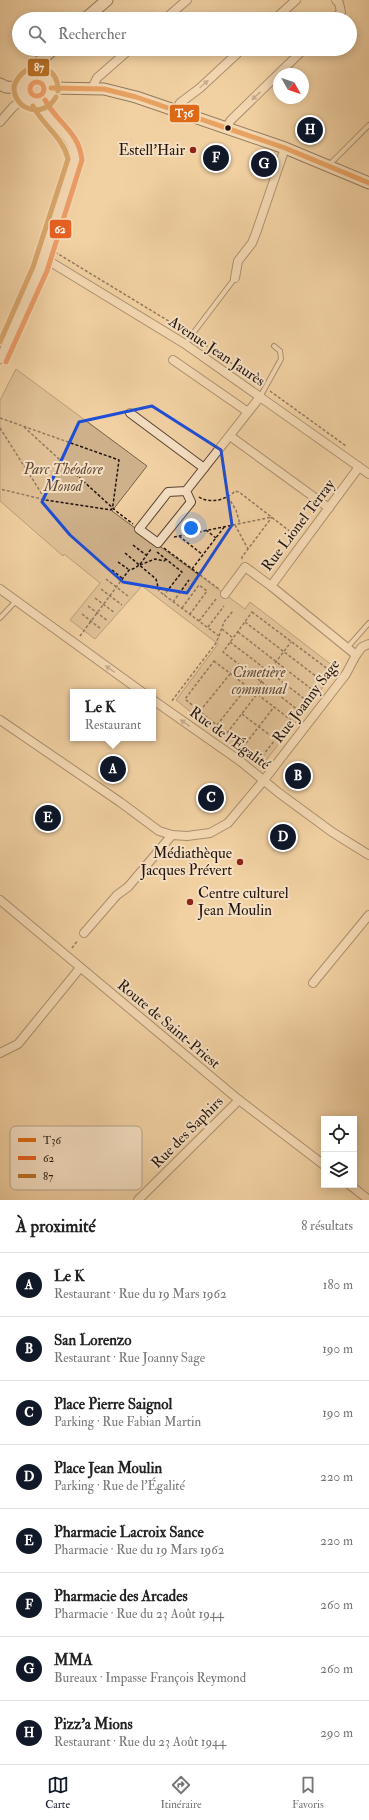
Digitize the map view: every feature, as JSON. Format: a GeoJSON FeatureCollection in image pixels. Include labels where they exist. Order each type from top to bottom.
{"type":"FeatureCollection","features":[{"type":"Feature","properties":{"kind":"main road"},"geometry":{"type":"LineString","coordinates":[[93,12],[107,0]]}},
{"type":"Feature","properties":{"kind":"main road"},"geometry":{"type":"LineString","coordinates":[[23,93],[27,77],[31,70],[46,56]]}},
{"type":"Feature","properties":{"kind":"main road"},"geometry":{"type":"LineString","coordinates":[[46,77],[47,64],[51,56]]}},
{"type":"Feature","properties":{"kind":"main road"},"geometry":{"type":"LineString","coordinates":[[0,84],[23,93],[34,103],[39,103],[48,97],[51,88],[50,82],[46,77],[34,74],[27,77]]}},
{"type":"Feature","properties":{"kind":"main road"},"geometry":{"type":"LineString","coordinates":[[51,88],[92,88],[114,90],[285,148],[369,183]]}},
{"type":"Feature","properties":{"kind":"street"},"geometry":{"type":"LineString","coordinates":[[173,12],[187,0]]}},
{"type":"Feature","properties":{"kind":"street"},"geometry":{"type":"LineString","coordinates":[[283,12],[296,0]]}},
{"type":"Feature","properties":{"kind":"street"},"geometry":{"type":"LineString","coordinates":[[336,0],[339,3],[341,12]]}},
{"type":"Feature","properties":{"kind":"street"},"geometry":{"type":"LineString","coordinates":[[92,88],[97,78],[122,56]]}},
{"type":"Feature","properties":{"kind":"street"},"geometry":{"type":"LineString","coordinates":[[176,111],[180,103],[200,88],[234,56]]}},
{"type":"Feature","properties":{"kind":"street"},"geometry":{"type":"LineString","coordinates":[[226,128],[231,120],[297,56]]}},
{"type":"Feature","properties":{"kind":"street"},"geometry":{"type":"LineString","coordinates":[[0,122],[23,93]]}},
{"type":"Feature","properties":{"kind":"street"},"geometry":{"type":"LineString","coordinates":[[0,359],[48,248],[75,158],[69,140],[62,129],[46,116],[39,103]]}},
{"type":"Feature","properties":{"kind":"street"},"geometry":{"type":"LineString","coordinates":[[235,278],[238,261],[252,243],[256,233],[285,148]]}},
{"type":"Feature","properties":{"kind":"street","name":"Avenue Jean Jaurès"},"geometry":{"type":"LineString","coordinates":[[44,258],[185,344],[369,474]]}},
{"type":"Feature","properties":{"kind":"street"},"geometry":{"type":"LineString","coordinates":[[173,360],[248,412]]}},
{"type":"Feature","properties":{"kind":"street"},"geometry":{"type":"LineString","coordinates":[[186,491],[191,502],[157,543],[139,529],[168,492],[186,491],[260,397]]}},
{"type":"Feature","properties":{"kind":"street"},"geometry":{"type":"LineString","coordinates":[[130,413],[204,468]]}},
{"type":"Feature","properties":{"kind":"street"},"geometry":{"type":"LineString","coordinates":[[230,436],[329,508]]}},
{"type":"Feature","properties":{"kind":"street","name":"Rue Lionel Terray"},"geometry":{"type":"LineString","coordinates":[[225,594],[245,567],[271,586],[359,467]]}},
{"type":"Feature","properties":{"kind":"street"},"geometry":{"type":"LineString","coordinates":[[271,586],[347,648]]}},
{"type":"Feature","properties":{"kind":"street"},"geometry":{"type":"LineString","coordinates":[[0,588],[138,689]]}},
{"type":"Feature","properties":{"kind":"street"},"geometry":{"type":"LineString","coordinates":[[356,655],[362,647],[369,644]]}},
{"type":"Feature","properties":{"kind":"street","name":"Rue Joanny Sage"},"geometry":{"type":"LineString","coordinates":[[172,835],[187,836],[210,833],[228,824],[346,674],[356,655],[347,648]]}},
{"type":"Feature","properties":{"kind":"street","name":"Rue de l'Égalité"},"geometry":{"type":"LineString","coordinates":[[156,702],[238,759],[332,832],[369,855]]}},
{"type":"Feature","properties":{"kind":"street"},"geometry":{"type":"LineString","coordinates":[[0,720],[120,802],[159,831],[172,835],[128,887],[117,895],[84,933]]}},
{"type":"Feature","properties":{"kind":"street","name":"Route de Saint-Priest"},"geometry":{"type":"LineString","coordinates":[[0,900],[65,956],[239,1100],[321,1163]]}},
{"type":"Feature","properties":{"kind":"street"},"geometry":{"type":"LineString","coordinates":[[313,983],[369,915]]}},
{"type":"Feature","properties":{"kind":"street"},"geometry":{"type":"LineString","coordinates":[[0,1053],[18,1044],[80,968]]}},
{"type":"Feature","properties":{"kind":"street","name":"Rue des Saphirs"},"geometry":{"type":"LineString","coordinates":[[138,1200],[239,1100]]}},
{"type":"Feature","properties":{"kind":"street"},"geometry":{"type":"LineString","coordinates":[[354,1188],[369,1200]]}},
{"type":"Feature","properties":{"kind":"lane"},"geometry":{"type":"LineString","coordinates":[[328,166],[369,125]]}},
{"type":"Feature","properties":{"kind":"lane"},"geometry":{"type":"LineString","coordinates":[[185,344],[235,278]]}},
{"type":"Feature","properties":{"kind":"lane"},"geometry":{"type":"LineString","coordinates":[[260,397],[264,387],[281,358],[280,351],[274,346]]}},
{"type":"Feature","properties":{"kind":"lane"},"geometry":{"type":"LineString","coordinates":[[0,618],[16,600]]}},
{"type":"Feature","properties":{"kind":"lane","name":"Rue Joanny Sage"},"geometry":{"type":"LineString","coordinates":[[347,648],[369,623]]}},
{"type":"Feature","properties":{"kind":"path"},"geometry":{"type":"LineString","coordinates":[[48,248],[192,335],[346,446]]}},
{"type":"Feature","properties":{"kind":"path"},"geometry":{"type":"LineString","coordinates":[[0,418],[119,460],[112,508]]}},
{"type":"Feature","properties":{"kind":"path"},"geometry":{"type":"LineString","coordinates":[[22,425],[112,508],[139,529]]}},
{"type":"Feature","properties":{"kind":"path"},"geometry":{"type":"LineString","coordinates":[[0,428],[46,500]]}},
{"type":"Feature","properties":{"kind":"path"},"geometry":{"type":"LineString","coordinates":[[0,489],[46,500],[111,510],[112,508]]}},
{"type":"Feature","properties":{"kind":"path"},"geometry":{"type":"LineString","coordinates":[[186,491],[196,494],[204,500],[216,500],[228,497],[235,492],[239,492],[303,542]]}},
{"type":"Feature","properties":{"kind":"path"},"geometry":{"type":"LineString","coordinates":[[228,497],[236,510],[240,524]]}},
{"type":"Feature","properties":{"kind":"path"},"geometry":{"type":"LineString","coordinates":[[146,544],[157,543],[178,536],[205,530],[272,517]]}},
{"type":"Feature","properties":{"kind":"path"},"geometry":{"type":"LineString","coordinates":[[245,567],[242,557],[272,517]]}},
{"type":"Feature","properties":{"kind":"path"},"geometry":{"type":"LineString","coordinates":[[235,525],[248,549]]}},
{"type":"Feature","properties":{"kind":"path"},"geometry":{"type":"LineString","coordinates":[[192,569],[224,526]]}},
{"type":"Feature","properties":{"kind":"path"},"geometry":{"type":"LineString","coordinates":[[205,530],[216,538]]}},
{"type":"Feature","properties":{"kind":"path"},"geometry":{"type":"LineString","coordinates":[[178,536],[203,554]]}},
{"type":"Feature","properties":{"kind":"path"},"geometry":{"type":"LineString","coordinates":[[140,565],[146,555],[157,543]]}},
{"type":"Feature","properties":{"kind":"path"},"geometry":{"type":"LineString","coordinates":[[157,543],[166,559],[182,572],[164,595]]}},
{"type":"Feature","properties":{"kind":"path"},"geometry":{"type":"LineString","coordinates":[[157,543],[225,594]]}},
{"type":"Feature","properties":{"kind":"path"},"geometry":{"type":"LineString","coordinates":[[133,545],[146,555]]}},
{"type":"Feature","properties":{"kind":"path"},"geometry":{"type":"LineString","coordinates":[[125,553],[140,565],[142,569],[156,579],[159,591],[219,636]]}},
{"type":"Feature","properties":{"kind":"path"},"geometry":{"type":"LineString","coordinates":[[75,644],[129,570],[135,569],[152,560],[164,561],[166,559]]}},
{"type":"Feature","properties":{"kind":"path"},"geometry":{"type":"LineString","coordinates":[[118,562],[129,570]]}},
{"type":"Feature","properties":{"kind":"path"},"geometry":{"type":"LineString","coordinates":[[112,570],[122,578]]}},
{"type":"Feature","properties":{"kind":"path"},"geometry":{"type":"LineString","coordinates":[[106,580],[128,596]]}},
{"type":"Feature","properties":{"kind":"path"},"geometry":{"type":"LineString","coordinates":[[173,602],[189,580]]}},
{"type":"Feature","properties":{"kind":"path"},"geometry":{"type":"LineString","coordinates":[[182,608],[199,585],[207,591],[190,614]]}},
{"type":"Feature","properties":{"kind":"path"},"geometry":{"type":"LineString","coordinates":[[101,589],[122,605]]}},
{"type":"Feature","properties":{"kind":"path"},"geometry":{"type":"LineString","coordinates":[[95,598],[115,613]]}},
{"type":"Feature","properties":{"kind":"path"},"geometry":{"type":"LineString","coordinates":[[199,621],[216,599]]}},
{"type":"Feature","properties":{"kind":"path"},"geometry":{"type":"LineString","coordinates":[[88,606],[108,621]]}},
{"type":"Feature","properties":{"kind":"path"},"geometry":{"type":"LineString","coordinates":[[208,628],[224,606]]}},
{"type":"Feature","properties":{"kind":"path"},"geometry":{"type":"LineString","coordinates":[[166,709],[216,643],[226,619],[233,611]]}},
{"type":"Feature","properties":{"kind":"path"},"geometry":{"type":"LineString","coordinates":[[252,612],[329,670],[298,710],[223,652],[238,632],[252,612]]}},
{"type":"Feature","properties":{"kind":"path"},"geometry":{"type":"LineString","coordinates":[[82,614],[101,629]]}},
{"type":"Feature","properties":{"kind":"path"},"geometry":{"type":"LineString","coordinates":[[245,622],[322,680]]}},
{"type":"Feature","properties":{"kind":"path"},"geometry":{"type":"LineString","coordinates":[[221,629],[233,638]]}},
{"type":"Feature","properties":{"kind":"path"},"geometry":{"type":"LineString","coordinates":[[238,632],[326,699]]}},
{"type":"Feature","properties":{"kind":"path"},"geometry":{"type":"LineString","coordinates":[[230,642],[306,700]]}},
{"type":"Feature","properties":{"kind":"path"},"geometry":{"type":"LineString","coordinates":[[254,691],[291,642]]}},
{"type":"Feature","properties":{"kind":"path"},"geometry":{"type":"LineString","coordinates":[[214,661],[230,674],[291,720],[259,760],[185,699],[214,661]]}},
{"type":"Feature","properties":{"kind":"path"},"geometry":{"type":"LineString","coordinates":[[200,712],[230,674]]}},
{"type":"Feature","properties":{"kind":"path"},"geometry":{"type":"LineString","coordinates":[[217,725],[247,687]]}},
{"type":"Feature","properties":{"kind":"path"},"geometry":{"type":"LineString","coordinates":[[227,733],[257,694]]}},
{"type":"Feature","properties":{"kind":"path"},"geometry":{"type":"LineString","coordinates":[[238,759],[243,746],[274,707]]}},
{"type":"Feature","properties":{"kind":"path"},"geometry":{"type":"LineString","coordinates":[[242,714],[275,739]]}},
{"type":"Feature","properties":{"kind":"path"},"geometry":{"type":"LineString","coordinates":[[65,956],[84,933]]}},
{"type":"Feature","properties":{"kind":"highlighted area"},"geometry":{"type":"Polygon","coordinates":[[[152,406],[221,450],[232,525],[187,593],[123,582],[70,535],[42,502],[79,422],[152,406]]]}},
{"type":"Feature","properties":{"kind":"green space"},"geometry":{"type":"Polygon","coordinates":[[[16,369],[147,466],[112,511],[245,609],[250,602],[337,669],[260,768],[176,700],[218,644],[142,586],[95,639],[70,620],[100,583],[64,554],[63,556],[0,501],[0,400],[16,369]]]}},
{"type":"Feature","properties":{"kind":"transit line","name":"87"},"geometry":{"type":"LineString","coordinates":[[56,97],[51,104],[44,108],[37,110],[30,109],[18,101],[15,95],[14,86],[19,77],[26,71],[33,67],[40,67],[47,69],[53,74],[57,82],[58,91]]}},
{"type":"Feature","properties":{"kind":"transit line","name":"62"},"geometry":{"type":"LineString","coordinates":[[34,82],[40,82],[44,86],[44,89],[44,92],[40,96],[34,96],[30,92],[30,86],[34,82]]}},
{"type":"Feature","properties":{"kind":"transit line","name":"T36"},"geometry":{"type":"LineString","coordinates":[[51,88],[104,89],[136,97],[285,148],[369,183]]}},
{"type":"Feature","properties":{"kind":"transit line","name":"62"},"geometry":{"type":"LineString","coordinates":[[6,362],[47,271],[82,160],[77,142],[45,100]]}},
{"type":"Feature","properties":{"kind":"transit line","name":"87"},"geometry":{"type":"LineString","coordinates":[[0,342],[33,267],[68,159],[62,144],[42,120],[33,106]]}},
{"type":"Feature","properties":{"kind":"place","name":"Pizz'a Mions"},"geometry":{"type":"Point","coordinates":[310,130]}},
{"type":"Feature","properties":{"kind":"place","name":"Estell'Hair"},"geometry":{"type":"Point","coordinates":[193,150]}},
{"type":"Feature","properties":{"kind":"place","name":"Pharmacie des Arcades"},"geometry":{"type":"Point","coordinates":[216,158]}},
{"type":"Feature","properties":{"kind":"place","name":"MMA"},"geometry":{"type":"Point","coordinates":[264,164]}},
{"type":"Feature","properties":{"kind":"place","name":"Le K"},"geometry":{"type":"Point","coordinates":[113,769]}},
{"type":"Feature","properties":{"kind":"place","name":"San Lorenzo"},"geometry":{"type":"Point","coordinates":[298,776]}},
{"type":"Feature","properties":{"kind":"place","name":"Place Pierre Saignol"},"geometry":{"type":"Point","coordinates":[211,798]}},
{"type":"Feature","properties":{"kind":"place","name":"Pharmacie Lacroix Sance"},"geometry":{"type":"Point","coordinates":[48,818]}},
{"type":"Feature","properties":{"kind":"place","name":"Place Jean Moulin"},"geometry":{"type":"Point","coordinates":[283,837]}},
{"type":"Feature","properties":{"kind":"place","name":"Médiathèque Jacques Prévert"},"geometry":{"type":"Point","coordinates":[240,862]}},
{"type":"Feature","properties":{"kind":"place","name":"Centre culturel Jean Moulin"},"geometry":{"type":"Point","coordinates":[190,902]}},
{"type":"Feature","properties":{"kind":"park label","name":"Parc Théodore Monod"},"geometry":{"type":"Point","coordinates":[63,478]}},
{"type":"Feature","properties":{"kind":"park label","name":"Cimetière communal"},"geometry":{"type":"Point","coordinates":[259,680]}}]}
